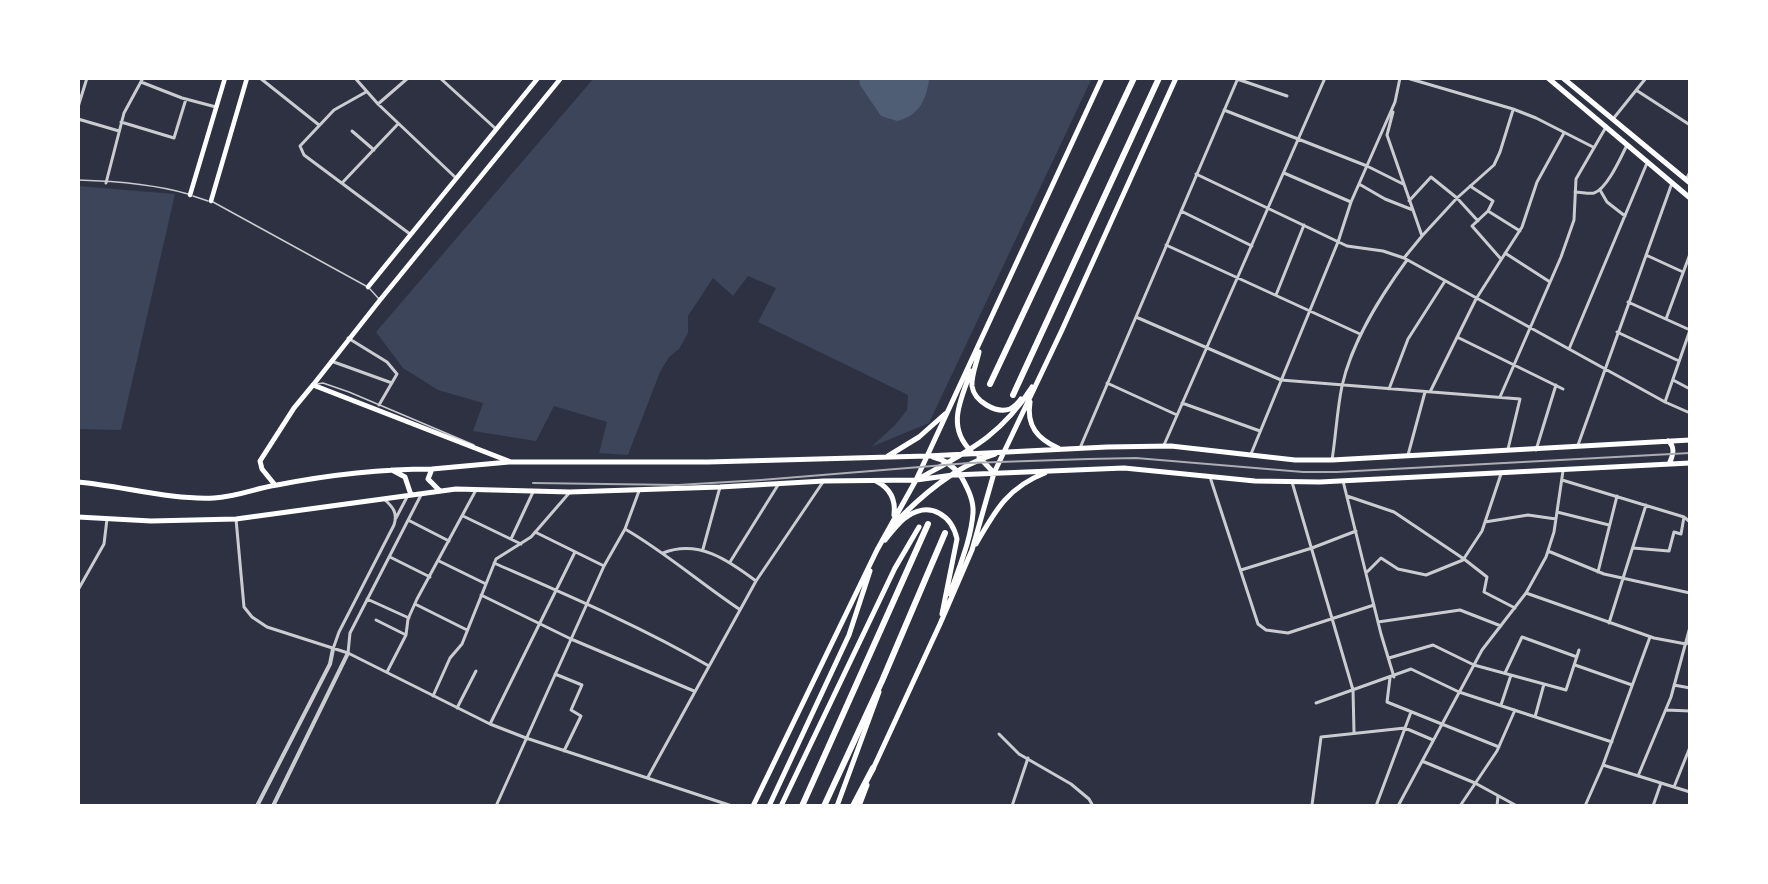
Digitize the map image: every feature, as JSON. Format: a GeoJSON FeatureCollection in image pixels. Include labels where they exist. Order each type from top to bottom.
{"type":"FeatureCollection","features":[{"type":"Feature","properties":{"kind":"highway"},"geometry":{"type":"LineString","coordinates":[[990,384],[1134,78]]}},
{"type":"Feature","properties":{"kind":"highway"},"geometry":{"type":"LineString","coordinates":[[1013,395],[1159,78]]}},
{"type":"Feature","properties":{"kind":"highway"},"geometry":{"type":"LineString","coordinates":[[802,806],[928,524]]}},
{"type":"Feature","properties":{"kind":"highway"},"geometry":{"type":"LineString","coordinates":[[824,806],[882,681],[945,533]]}},
{"type":"Feature","properties":{"kind":"highway"},"geometry":{"type":"LineString","coordinates":[[853,806],[873,768]]}},
{"type":"Feature","properties":{"kind":"main road"},"geometry":{"type":"LineString","coordinates":[[190,195],[225,78]]}},
{"type":"Feature","properties":{"kind":"main road"},"geometry":{"type":"LineString","coordinates":[[211,201],[247,78]]}},
{"type":"Feature","properties":{"kind":"main road"},"geometry":{"type":"LineString","coordinates":[[368,287],[538,78]]}},
{"type":"Feature","properties":{"kind":"main road"},"geometry":{"type":"LineString","coordinates":[[275,485],[262,469],[260,461],[294,408],[348,338],[561,78]]}},
{"type":"Feature","properties":{"kind":"main road"},"geometry":{"type":"LineString","coordinates":[[753,806],[877,550],[916,480],[982,342],[1102,78]]}},
{"type":"Feature","properties":{"kind":"main road"},"geometry":{"type":"LineString","coordinates":[[972,550],[994,473],[1031,397],[1176,78]]}},
{"type":"Feature","properties":{"kind":"main road"},"geometry":{"type":"LineString","coordinates":[[1548,78],[1690,198]]}},
{"type":"Feature","properties":{"kind":"main road"},"geometry":{"type":"LineString","coordinates":[[1563,78],[1688,181]]}},
{"type":"Feature","properties":{"kind":"main road"},"geometry":{"type":"LineString","coordinates":[[982,342],[972,385],[976,396],[988,406],[1000,410],[1011,409],[1020,401],[1043,370]]}},
{"type":"Feature","properties":{"kind":"main road"},"geometry":{"type":"LineString","coordinates":[[982,342],[956,416],[957,428],[962,442],[970,452],[981,459],[994,473]]}},
{"type":"Feature","properties":{"kind":"main road"},"geometry":{"type":"LineString","coordinates":[[916,480],[970,452],[1005,423],[1022,403],[1043,370]]}},
{"type":"Feature","properties":{"kind":"main road"},"geometry":{"type":"LineString","coordinates":[[312,385],[510,462]]}},
{"type":"Feature","properties":{"kind":"main road"},"geometry":{"type":"LineString","coordinates":[[1031,397],[1029,417],[1032,427],[1040,438],[1060,449]]}},
{"type":"Feature","properties":{"kind":"main road"},"geometry":{"type":"LineString","coordinates":[[885,457],[919,438],[949,411]]}},
{"type":"Feature","properties":{"kind":"main road"},"geometry":{"type":"LineString","coordinates":[[78,482],[181,497],[216,498],[247,494],[275,485],[390,469],[432,469],[510,462],[708,462],[1163,447],[1295,460],[1332,460],[1690,440]]}},
{"type":"Feature","properties":{"kind":"main road"},"geometry":{"type":"LineString","coordinates":[[1667,441],[1672,444],[1673,449],[1669,464]]}},
{"type":"Feature","properties":{"kind":"main road"},"geometry":{"type":"LineString","coordinates":[[769,806],[849,635],[877,550],[893,525],[924,495],[981,459],[1005,451]]}},
{"type":"Feature","properties":{"kind":"main road"},"geometry":{"type":"LineString","coordinates":[[927,456],[948,463],[957,474],[969,490],[973,513],[966,543],[940,624]]}},
{"type":"Feature","properties":{"kind":"main road"},"geometry":{"type":"LineString","coordinates":[[78,517],[151,521],[236,519],[439,490],[570,492],[778,485],[824,481],[916,480],[957,474],[1124,468],[1292,482],[1343,481],[1690,463]]}},
{"type":"Feature","properties":{"kind":"main road"},"geometry":{"type":"LineString","coordinates":[[390,469],[405,477],[409,495]]}},
{"type":"Feature","properties":{"kind":"main road"},"geometry":{"type":"LineString","coordinates":[[432,469],[429,479],[439,490]]}},
{"type":"Feature","properties":{"kind":"main road"},"geometry":{"type":"LineString","coordinates":[[859,806],[873,768],[972,550],[994,513],[1009,494],[1020,484],[1052,471]]}},
{"type":"Feature","properties":{"kind":"main road"},"geometry":{"type":"LineString","coordinates":[[875,481],[891,493],[895,506],[894,520]]}},
{"type":"Feature","properties":{"kind":"main road"},"geometry":{"type":"LineString","coordinates":[[877,550],[908,516],[931,510],[941,513],[950,520],[955,528],[957,539],[940,624]]}},
{"type":"Feature","properties":{"kind":"main road"},"geometry":{"type":"LineString","coordinates":[[781,806],[894,568],[919,527]]}},
{"type":"Feature","properties":{"kind":"main road"},"geometry":{"type":"LineString","coordinates":[[837,806],[874,711],[882,681]]}},
{"type":"Feature","properties":{"kind":"street"},"geometry":{"type":"LineString","coordinates":[[78,107],[87,78]]}},
{"type":"Feature","properties":{"kind":"street"},"geometry":{"type":"LineString","coordinates":[[260,78],[320,125]]}},
{"type":"Feature","properties":{"kind":"street"},"geometry":{"type":"LineString","coordinates":[[355,78],[398,124],[456,178]]}},
{"type":"Feature","properties":{"kind":"street"},"geometry":{"type":"LineString","coordinates":[[378,104],[408,78]]}},
{"type":"Feature","properties":{"kind":"street"},"geometry":{"type":"LineString","coordinates":[[440,78],[496,129]]}},
{"type":"Feature","properties":{"kind":"street"},"geometry":{"type":"LineString","coordinates":[[1080,448],[1238,78],[1287,96]]}},
{"type":"Feature","properties":{"kind":"street"},"geometry":{"type":"LineString","coordinates":[[1163,447],[1325,78]]}},
{"type":"Feature","properties":{"kind":"street"},"geometry":{"type":"LineString","coordinates":[[1400,78],[1388,135],[1422,236]]}},
{"type":"Feature","properties":{"kind":"street"},"geometry":{"type":"LineString","coordinates":[[1407,78],[1513,109],[1593,147]]}},
{"type":"Feature","properties":{"kind":"street"},"geometry":{"type":"LineString","coordinates":[[1613,119],[1646,78]]}},
{"type":"Feature","properties":{"kind":"street"},"geometry":{"type":"LineString","coordinates":[[106,183],[124,113],[142,80],[186,99],[216,107]]}},
{"type":"Feature","properties":{"kind":"street"},"geometry":{"type":"LineString","coordinates":[[1636,90],[1690,125]]}},
{"type":"Feature","properties":{"kind":"street"},"geometry":{"type":"LineString","coordinates":[[366,92],[334,110],[300,146],[304,155],[411,234]]}},
{"type":"Feature","properties":{"kind":"street"},"geometry":{"type":"LineString","coordinates":[[121,122],[174,138],[186,99]]}},
{"type":"Feature","properties":{"kind":"street"},"geometry":{"type":"LineString","coordinates":[[1250,455],[1338,242],[1351,202],[1395,102]]}},
{"type":"Feature","properties":{"kind":"street"},"geometry":{"type":"LineString","coordinates":[[1332,460],[1342,385],[1360,334],[1385,290],[1422,236],[1457,198],[1494,165],[1513,109]]}},
{"type":"Feature","properties":{"kind":"street"},"geometry":{"type":"LineString","coordinates":[[1224,110],[1367,166],[1403,184]]}},
{"type":"Feature","properties":{"kind":"street"},"geometry":{"type":"LineString","coordinates":[[78,119],[119,131]]}},
{"type":"Feature","properties":{"kind":"street"},"geometry":{"type":"LineString","coordinates":[[342,183],[398,124]]}},
{"type":"Feature","properties":{"kind":"street"},"geometry":{"type":"LineString","coordinates":[[1500,397],[1575,220],[1576,179],[1606,127]]}},
{"type":"Feature","properties":{"kind":"street"},"geometry":{"type":"LineString","coordinates":[[352,131],[374,150]]}},
{"type":"Feature","properties":{"kind":"street"},"geometry":{"type":"LineString","coordinates":[[1407,456],[1428,392],[1476,298],[1520,231],[1537,182],[1564,133]]}},
{"type":"Feature","properties":{"kind":"street"},"geometry":{"type":"LineString","coordinates":[[1575,192],[1593,193],[1600,190],[1608,181],[1628,145]]}},
{"type":"Feature","properties":{"kind":"street"},"geometry":{"type":"LineString","coordinates":[[1569,350],[1647,162]]}},
{"type":"Feature","properties":{"kind":"street"},"geometry":{"type":"LineString","coordinates":[[1688,181],[1690,172]]}},
{"type":"Feature","properties":{"kind":"street"},"geometry":{"type":"LineString","coordinates":[[1284,173],[1351,202]]}},
{"type":"Feature","properties":{"kind":"street"},"geometry":{"type":"LineString","coordinates":[[1196,174],[1347,246],[1383,251],[1406,259],[1569,350],[1690,413]]}},
{"type":"Feature","properties":{"kind":"street"},"geometry":{"type":"LineString","coordinates":[[1409,201],[1431,177],[1457,198],[1478,221]]}},
{"type":"Feature","properties":{"kind":"street"},"geometry":{"type":"LineString","coordinates":[[1577,447],[1672,183]]}},
{"type":"Feature","properties":{"kind":"street"},"geometry":{"type":"LineString","coordinates":[[1359,184],[1385,199],[1413,210]]}},
{"type":"Feature","properties":{"kind":"street"},"geometry":{"type":"LineString","coordinates":[[1470,186],[1493,201],[1488,211],[1472,226],[1501,260]]}},
{"type":"Feature","properties":{"kind":"street"},"geometry":{"type":"LineString","coordinates":[[1600,190],[1607,202],[1626,217]]}},
{"type":"Feature","properties":{"kind":"street"},"geometry":{"type":"LineString","coordinates":[[1181,211],[1252,246]]}},
{"type":"Feature","properties":{"kind":"street"},"geometry":{"type":"LineString","coordinates":[[1488,211],[1520,231]]}},
{"type":"Feature","properties":{"kind":"street"},"geometry":{"type":"LineString","coordinates":[[1276,295],[1304,225]]}},
{"type":"Feature","properties":{"kind":"street"},"geometry":{"type":"LineString","coordinates":[[1166,245],[1360,334]]}},
{"type":"Feature","properties":{"kind":"street"},"geometry":{"type":"LineString","coordinates":[[1505,253],[1550,282]]}},
{"type":"Feature","properties":{"kind":"street"},"geometry":{"type":"LineString","coordinates":[[1666,319],[1690,254]]}},
{"type":"Feature","properties":{"kind":"street"},"geometry":{"type":"LineString","coordinates":[[1646,255],[1683,272]]}},
{"type":"Feature","properties":{"kind":"street"},"geometry":{"type":"LineString","coordinates":[[1389,389],[1408,339],[1445,281]]}},
{"type":"Feature","properties":{"kind":"street"},"geometry":{"type":"LineString","coordinates":[[1628,302],[1690,330],[1665,402]]}},
{"type":"Feature","properties":{"kind":"street"},"geometry":{"type":"LineString","coordinates":[[1136,316],[1281,380],[1520,399],[1507,451]]}},
{"type":"Feature","properties":{"kind":"street"},"geometry":{"type":"LineString","coordinates":[[1617,332],[1679,361]]}},
{"type":"Feature","properties":{"kind":"street"},"geometry":{"type":"LineString","coordinates":[[1457,337],[1563,389]]}},
{"type":"Feature","properties":{"kind":"street"},"geometry":{"type":"LineString","coordinates":[[348,338],[387,362],[397,374],[379,405]]}},
{"type":"Feature","properties":{"kind":"street"},"geometry":{"type":"LineString","coordinates":[[330,361],[392,383]]}},
{"type":"Feature","properties":{"kind":"street"},"geometry":{"type":"LineString","coordinates":[[1672,380],[1690,389]]}},
{"type":"Feature","properties":{"kind":"street"},"geometry":{"type":"LineString","coordinates":[[1107,383],[1177,415]]}},
{"type":"Feature","properties":{"kind":"street"},"geometry":{"type":"LineString","coordinates":[[1536,450],[1556,385]]}},
{"type":"Feature","properties":{"kind":"street"},"geometry":{"type":"LineString","coordinates":[[1182,403],[1260,431]]}},
{"type":"Feature","properties":{"kind":"street"},"geometry":{"type":"LineString","coordinates":[[1400,805],[1482,650],[1526,593],[1548,551],[1556,519],[1563,469]]}},
{"type":"Feature","properties":{"kind":"street"},"geometry":{"type":"LineString","coordinates":[[1366,573],[1381,558],[1398,569],[1426,575],[1464,560],[1482,531],[1502,472]]}},
{"type":"Feature","properties":{"kind":"street"},"geometry":{"type":"LineString","coordinates":[[1209,476],[1258,624],[1266,630],[1288,633],[1374,605]]}},
{"type":"Feature","properties":{"kind":"street"},"geometry":{"type":"LineString","coordinates":[[1562,480],[1684,517],[1690,522]]}},
{"type":"Feature","properties":{"kind":"street"},"geometry":{"type":"LineString","coordinates":[[648,777],[739,609],[824,481]]}},
{"type":"Feature","properties":{"kind":"street"},"geometry":{"type":"LineString","coordinates":[[1343,481],[1389,658],[1392,677],[1387,702],[1499,747]]}},
{"type":"Feature","properties":{"kind":"street"},"geometry":{"type":"LineString","coordinates":[[1292,482],[1353,690],[1353,732]]}},
{"type":"Feature","properties":{"kind":"street"},"geometry":{"type":"LineString","coordinates":[[730,562],[778,485]]}},
{"type":"Feature","properties":{"kind":"street"},"geometry":{"type":"LineString","coordinates":[[703,549],[720,487]]}},
{"type":"Feature","properties":{"kind":"street"},"geometry":{"type":"LineString","coordinates":[[496,806],[604,566],[625,528],[639,489]]}},
{"type":"Feature","properties":{"kind":"street"},"geometry":{"type":"LineString","coordinates":[[387,672],[406,635],[409,618],[415,604],[476,490]]}},
{"type":"Feature","properties":{"kind":"street"},"geometry":{"type":"LineString","coordinates":[[511,539],[533,491]]}},
{"type":"Feature","properties":{"kind":"street"},"geometry":{"type":"LineString","coordinates":[[273,806],[348,653],[350,633],[423,492]]}},
{"type":"Feature","properties":{"kind":"street"},"geometry":{"type":"LineString","coordinates":[[434,696],[450,658],[462,644],[496,559],[521,544],[535,532],[570,492]]}},
{"type":"Feature","properties":{"kind":"street"},"geometry":{"type":"LineString","coordinates":[[257,806],[330,664],[339,632],[409,495]]}},
{"type":"Feature","properties":{"kind":"street"},"geometry":{"type":"LineString","coordinates":[[1347,496],[1394,512],[1487,577],[1484,592],[1515,608]]}},
{"type":"Feature","properties":{"kind":"street"},"geometry":{"type":"LineString","coordinates":[[1598,572],[1617,496]]}},
{"type":"Feature","properties":{"kind":"street"},"geometry":{"type":"LineString","coordinates":[[384,499],[395,509],[396,518]]}},
{"type":"Feature","properties":{"kind":"street"},"geometry":{"type":"LineString","coordinates":[[1609,623],[1646,505]]}},
{"type":"Feature","properties":{"kind":"street"},"geometry":{"type":"LineString","coordinates":[[1557,512],[1610,525]]}},
{"type":"Feature","properties":{"kind":"street"},"geometry":{"type":"LineString","coordinates":[[1485,522],[1528,515],[1556,519]]}},
{"type":"Feature","properties":{"kind":"street"},"geometry":{"type":"LineString","coordinates":[[463,516],[521,544]]}},
{"type":"Feature","properties":{"kind":"street"},"geometry":{"type":"LineString","coordinates":[[1633,548],[1669,551],[1674,532],[1681,534],[1684,517]]}},
{"type":"Feature","properties":{"kind":"street"},"geometry":{"type":"LineString","coordinates":[[78,590],[104,544],[107,519]]}},
{"type":"Feature","properties":{"kind":"street"},"geometry":{"type":"LineString","coordinates":[[236,519],[244,607],[252,618],[267,627],[348,653],[490,724],[526,738],[732,806]]}},
{"type":"Feature","properties":{"kind":"street"},"geometry":{"type":"LineString","coordinates":[[408,520],[449,542]]}},
{"type":"Feature","properties":{"kind":"street"},"geometry":{"type":"LineString","coordinates":[[625,528],[739,609]]}},
{"type":"Feature","properties":{"kind":"street"},"geometry":{"type":"LineString","coordinates":[[1240,570],[1312,548],[1356,531]]}},
{"type":"Feature","properties":{"kind":"street"},"geometry":{"type":"LineString","coordinates":[[535,532],[604,566]]}},
{"type":"Feature","properties":{"kind":"street"},"geometry":{"type":"LineString","coordinates":[[663,553],[675,548],[703,549],[730,562],[756,581]]}},
{"type":"Feature","properties":{"kind":"street"},"geometry":{"type":"LineString","coordinates":[[1548,551],[1598,572],[1690,593]]}},
{"type":"Feature","properties":{"kind":"street"},"geometry":{"type":"LineString","coordinates":[[490,724],[575,552]]}},
{"type":"Feature","properties":{"kind":"street"},"geometry":{"type":"LineString","coordinates":[[390,557],[430,577]]}},
{"type":"Feature","properties":{"kind":"street"},"geometry":{"type":"LineString","coordinates":[[439,561],[486,584]]}},
{"type":"Feature","properties":{"kind":"street"},"geometry":{"type":"LineString","coordinates":[[494,563],[672,644],[709,666]]}},
{"type":"Feature","properties":{"kind":"street"},"geometry":{"type":"LineString","coordinates":[[1526,593],[1650,637],[1686,644],[1690,641]]}},
{"type":"Feature","properties":{"kind":"street"},"geometry":{"type":"LineString","coordinates":[[481,595],[571,639],[694,691]]}},
{"type":"Feature","properties":{"kind":"street"},"geometry":{"type":"LineString","coordinates":[[367,599],[409,618]]}},
{"type":"Feature","properties":{"kind":"street"},"geometry":{"type":"LineString","coordinates":[[415,604],[467,631]]}},
{"type":"Feature","properties":{"kind":"street"},"geometry":{"type":"LineString","coordinates":[[1378,622],[1460,610],[1501,626]]}},
{"type":"Feature","properties":{"kind":"street"},"geometry":{"type":"LineString","coordinates":[[376,620],[406,635]]}},
{"type":"Feature","properties":{"kind":"street"},"geometry":{"type":"LineString","coordinates":[[1638,776],[1666,710],[1690,627]]}},
{"type":"Feature","properties":{"kind":"street"},"geometry":{"type":"LineString","coordinates":[[1505,673],[1522,637],[1577,657]]}},
{"type":"Feature","properties":{"kind":"street"},"geometry":{"type":"LineString","coordinates":[[1585,806],[1612,742],[1650,637]]}},
{"type":"Feature","properties":{"kind":"street"},"geometry":{"type":"LineString","coordinates":[[1389,658],[1433,645],[1474,664],[1566,690],[1578,650]]}},
{"type":"Feature","properties":{"kind":"street"},"geometry":{"type":"LineString","coordinates":[[1575,665],[1632,684]]}},
{"type":"Feature","properties":{"kind":"street"},"geometry":{"type":"LineString","coordinates":[[1316,703],[1411,669],[1459,692],[1612,742]]}},
{"type":"Feature","properties":{"kind":"street"},"geometry":{"type":"LineString","coordinates":[[457,708],[476,671]]}},
{"type":"Feature","properties":{"kind":"street"},"geometry":{"type":"LineString","coordinates":[[555,674],[582,685],[571,710],[581,716],[564,751]]}},
{"type":"Feature","properties":{"kind":"street"},"geometry":{"type":"LineString","coordinates":[[1501,705],[1511,675]]}},
{"type":"Feature","properties":{"kind":"street"},"geometry":{"type":"LineString","coordinates":[[1535,717],[1544,684]]}},
{"type":"Feature","properties":{"kind":"street"},"geometry":{"type":"LineString","coordinates":[[1674,686],[1690,688]]}},
{"type":"Feature","properties":{"kind":"street"},"geometry":{"type":"LineString","coordinates":[[1460,806],[1499,747],[1515,710]]}},
{"type":"Feature","properties":{"kind":"street"},"geometry":{"type":"LineString","coordinates":[[1666,710],[1690,711]]}},
{"type":"Feature","properties":{"kind":"street"},"geometry":{"type":"LineString","coordinates":[[1376,806],[1411,712]]}},
{"type":"Feature","properties":{"kind":"street"},"geometry":{"type":"LineString","coordinates":[[1317,806],[1312,804],[1312,792],[1321,737],[1405,728],[1433,740]]}},
{"type":"Feature","properties":{"kind":"street"},"geometry":{"type":"LineString","coordinates":[[999,734],[1019,754],[1071,784],[1089,799],[1093,806]]}},
{"type":"Feature","properties":{"kind":"street"},"geometry":{"type":"LineString","coordinates":[[1674,787],[1690,747]]}},
{"type":"Feature","properties":{"kind":"street"},"geometry":{"type":"LineString","coordinates":[[1012,806],[1028,758]]}},
{"type":"Feature","properties":{"kind":"street"},"geometry":{"type":"LineString","coordinates":[[1422,761],[1475,783],[1517,806]]}},
{"type":"Feature","properties":{"kind":"street"},"geometry":{"type":"LineString","coordinates":[[1603,765],[1690,792]]}},
{"type":"Feature","properties":{"kind":"street"},"geometry":{"type":"LineString","coordinates":[[1653,806],[1661,783]]}},
{"type":"Feature","properties":{"kind":"street"},"geometry":{"type":"LineString","coordinates":[[1497,806],[1498,796]]}},
{"type":"Feature","properties":{"kind":"street"},"geometry":{"type":"LineString","coordinates":[[1088,806],[1089,799]]}},
{"type":"Feature","properties":{"kind":"lane"},"geometry":{"type":"LineString","coordinates":[[78,180],[174,190],[211,201],[368,287],[380,300]]}},
{"type":"Feature","properties":{"kind":"lane"},"geometry":{"type":"LineString","coordinates":[[312,385],[323,383],[454,436],[510,462]]}},
{"type":"Feature","properties":{"kind":"shaded area"},"geometry":{"type":"Polygon","coordinates":[[[594,78],[1092,78],[929,423],[871,447],[895,425],[907,410],[908,395],[758,322],[776,288],[748,276],[733,296],[713,278],[688,316],[688,333],[679,349],[669,357],[660,372],[628,455],[599,453],[607,422],[554,406],[536,441],[473,431],[483,403],[438,390],[403,368],[376,332],[594,78]]]}},
{"type":"Feature","properties":{"kind":"shaded area"},"geometry":{"type":"Polygon","coordinates":[[[859,78],[929,78],[929,80],[920,106],[905,119],[897,121],[881,116],[860,85],[859,78]]]}},
{"type":"Feature","properties":{"kind":"shaded area"},"geometry":{"type":"Polygon","coordinates":[[[78,186],[175,194],[121,430],[78,429],[78,186]]]}},
{"type":"Feature","properties":{"kind":"railway"},"geometry":{"type":"LineString","coordinates":[[533,483],[678,485],[969,463],[1136,458],[1303,472],[1337,472],[1690,453]]}}]}
